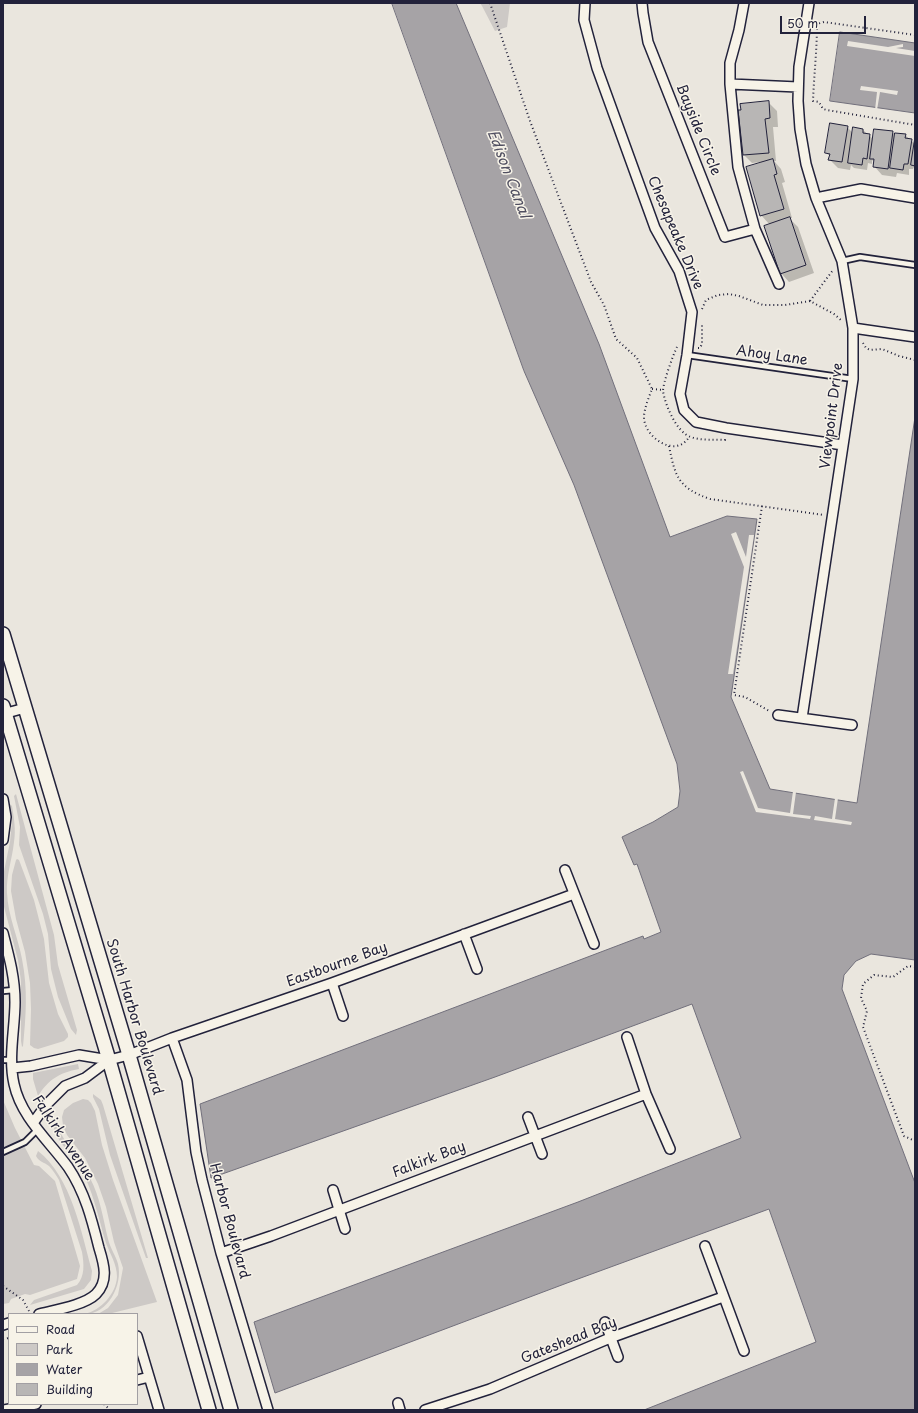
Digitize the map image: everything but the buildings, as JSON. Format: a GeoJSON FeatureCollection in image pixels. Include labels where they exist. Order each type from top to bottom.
{"type":"FeatureCollection","features":[{"type":"Feature","properties":{"kind":"main road","name":"South Harbor Boulevard"},"geometry":{"type":"LineString","coordinates":[[3,634],[129,1055],[231,1410]]}},
{"type":"Feature","properties":{"kind":"main road"},"geometry":{"type":"LineString","coordinates":[[4,711],[109,1060],[209,1410]]}},
{"type":"Feature","properties":{"kind":"street","name":"Chesapeake Drive"},"geometry":{"type":"LineString","coordinates":[[585,3],[584,20],[596,68],[655,228],[678,271],[692,312],[688,351],[680,394],[684,410],[696,422],[726,428],[843,445]]}},
{"type":"Feature","properties":{"kind":"street","name":"Bayside Circle"},"geometry":{"type":"LineString","coordinates":[[642,3],[642,12],[648,42],[725,237],[756,229]]}},
{"type":"Feature","properties":{"kind":"street","name":"Bayside Circle"},"geometry":{"type":"LineString","coordinates":[[744,3],[739,30],[730,62],[730,84],[738,167],[756,229],[779,284]]}},
{"type":"Feature","properties":{"kind":"street","name":"Viewpoint Drive"},"geometry":{"type":"LineString","coordinates":[[802,718],[853,379],[853,328],[842,261],[816,198],[806,164],[800,129],[798,101],[799,67],[809,3]]}},
{"type":"Feature","properties":{"kind":"street"},"geometry":{"type":"LineString","coordinates":[[730,84],[798,87]]}},
{"type":"Feature","properties":{"kind":"street"},"geometry":{"type":"LineString","coordinates":[[816,198],[861,189],[915,198]]}},
{"type":"Feature","properties":{"kind":"street"},"geometry":{"type":"LineString","coordinates":[[853,328],[915,338]]}},
{"type":"Feature","properties":{"kind":"street"},"geometry":{"type":"LineString","coordinates":[[4,711],[25,708]]}},
{"type":"Feature","properties":{"kind":"street"},"geometry":{"type":"LineString","coordinates":[[778,715],[852,725]]}},
{"type":"Feature","properties":{"kind":"street"},"geometry":{"type":"LineString","coordinates":[[3,799],[6,817],[3,840]]}},
{"type":"Feature","properties":{"kind":"street"},"geometry":{"type":"LineString","coordinates":[[565,870],[594,944]]}},
{"type":"Feature","properties":{"kind":"street","name":"Eastbourne Bay"},"geometry":{"type":"LineString","coordinates":[[9,1063],[31,1066],[78,1055],[109,1060],[129,1055],[172,1038],[332,983],[574,894]]}},
{"type":"Feature","properties":{"kind":"street","name":"Falkirk Avenue"},"geometry":{"type":"LineString","coordinates":[[3,933],[9,955],[14,990],[9,1063],[14,1084],[18,1096],[35,1126],[68,1168],[84,1196],[104,1264],[105,1276],[102,1287],[95,1295],[85,1301],[43,1313]]}},
{"type":"Feature","properties":{"kind":"street"},"geometry":{"type":"LineString","coordinates":[[464,934],[477,969]]}},
{"type":"Feature","properties":{"kind":"street"},"geometry":{"type":"LineString","coordinates":[[332,983],[343,1016]]}},
{"type":"Feature","properties":{"kind":"street"},"geometry":{"type":"LineString","coordinates":[[627,1037],[646,1094],[670,1149]]}},
{"type":"Feature","properties":{"kind":"street","name":"Harbor Boulevard"},"geometry":{"type":"LineString","coordinates":[[172,1038],[187,1080],[196,1152],[202,1180],[221,1253],[268,1410]]}},
{"type":"Feature","properties":{"kind":"street","name":"Eastbourne Bay"},"geometry":{"type":"LineString","coordinates":[[35,1126],[46,1105],[64,1086],[86,1078],[109,1060]]}},
{"type":"Feature","properties":{"kind":"street","name":"Falkirk Bay"},"geometry":{"type":"LineString","coordinates":[[221,1253],[271,1236],[646,1094]]}},
{"type":"Feature","properties":{"kind":"street"},"geometry":{"type":"LineString","coordinates":[[528,1117],[542,1154]]}},
{"type":"Feature","properties":{"kind":"street"},"geometry":{"type":"LineString","coordinates":[[333,1190],[345,1229]]}},
{"type":"Feature","properties":{"kind":"street"},"geometry":{"type":"LineString","coordinates":[[705,1246],[744,1351]]}},
{"type":"Feature","properties":{"kind":"street","name":"Gateshead Bay"},"geometry":{"type":"LineString","coordinates":[[425,1410],[490,1389],[610,1338],[723,1297]]}},
{"type":"Feature","properties":{"kind":"street"},"geometry":{"type":"LineString","coordinates":[[605,1322],[618,1357]]}},
{"type":"Feature","properties":{"kind":"street"},"geometry":{"type":"LineString","coordinates":[[138,1339],[159,1410]]}},
{"type":"Feature","properties":{"kind":"street"},"geometry":{"type":"LineString","coordinates":[[138,1380],[149,1377]]}},
{"type":"Feature","properties":{"kind":"street"},"geometry":{"type":"LineString","coordinates":[[4,1410],[31,1405]]}},
{"type":"Feature","properties":{"kind":"lane"},"geometry":{"type":"LineString","coordinates":[[842,261],[860,257],[915,265]]}},
{"type":"Feature","properties":{"kind":"lane","name":"Ahoy Lane"},"geometry":{"type":"LineString","coordinates":[[688,351],[853,379]]}},
{"type":"Feature","properties":{"kind":"lane"},"geometry":{"type":"LineString","coordinates":[[3,991],[14,990]]}},
{"type":"Feature","properties":{"kind":"lane"},"geometry":{"type":"LineString","coordinates":[[3,1152],[25,1142],[35,1126]]}},
{"type":"Feature","properties":{"kind":"path"},"geometry":{"type":"LineString","coordinates":[[490,3],[530,121],[591,282],[604,305],[616,339],[637,358],[652,389],[647,402],[644,417],[647,430],[657,441],[669,446],[677,446],[686,443],[690,437]]}},
{"type":"Feature","properties":{"kind":"path"},"geometry":{"type":"LineString","coordinates":[[915,35],[824,22],[817,24],[817,49],[813,101],[819,102],[823,109],[827,110],[915,125]]}},
{"type":"Feature","properties":{"kind":"path"},"geometry":{"type":"LineString","coordinates":[[810,301],[828,276],[842,261]]}},
{"type":"Feature","properties":{"kind":"path"},"geometry":{"type":"LineString","coordinates":[[702,310],[706,300],[718,295],[739,296],[763,305],[785,305],[810,301],[834,314],[853,328],[866,348],[870,350],[882,349],[899,356],[915,360]]}},
{"type":"Feature","properties":{"kind":"path"},"geometry":{"type":"LineString","coordinates":[[702,317],[702,344],[700,348],[688,351],[677,347],[663,390],[671,417],[680,429],[690,437],[710,441],[725,440],[726,428]]}},
{"type":"Feature","properties":{"kind":"path"},"geometry":{"type":"LineString","coordinates":[[652,389],[663,390]]}},
{"type":"Feature","properties":{"kind":"path"},"geometry":{"type":"LineString","coordinates":[[669,446],[673,468],[678,479],[688,489],[698,495],[710,499],[833,516]]}},
{"type":"Feature","properties":{"kind":"path"},"geometry":{"type":"LineString","coordinates":[[762,506],[734,695],[746,697],[766,710],[778,715]]}},
{"type":"Feature","properties":{"kind":"path"},"geometry":{"type":"LineString","coordinates":[[915,967],[908,966],[893,977],[874,975],[863,984],[861,998],[867,1011],[863,1027],[895,1114],[904,1136],[915,1141]]}},
{"type":"Feature","properties":{"kind":"path"},"geometry":{"type":"LineString","coordinates":[[3,1286],[23,1300],[30,1313]]}},
{"type":"Feature","properties":{"kind":"green space"},"geometry":{"type":"Polygon","coordinates":[[[480,3],[510,3],[507,27],[495,31],[480,3]]]}},
{"type":"Feature","properties":{"kind":"green space"},"geometry":{"type":"Polygon","coordinates":[[[16,794],[54,935],[58,965],[77,1030],[76,1035],[71,1029],[58,997],[51,969],[48,934],[43,914],[19,845],[20,827],[14,796],[16,794]]]}},
{"type":"Feature","properties":{"kind":"green space"},"geometry":{"type":"Polygon","coordinates":[[[10,804],[12,806],[15,833],[7,880],[7,893],[9,910],[24,970],[26,1013],[22,1047],[21,981],[18,960],[3,903],[3,876],[10,842],[12,821],[10,804]]]}},
{"type":"Feature","properties":{"kind":"green space"},"geometry":{"type":"Polygon","coordinates":[[[17,859],[19,860],[34,900],[44,939],[49,983],[58,1014],[68,1034],[68,1037],[64,1041],[38,1049],[30,1045],[30,983],[25,952],[16,919],[11,891],[12,875],[17,859]]]}},
{"type":"Feature","properties":{"kind":"green space"},"geometry":{"type":"Polygon","coordinates":[[[78,1064],[79,1069],[55,1078],[46,1085],[38,1096],[33,1079],[33,1073],[78,1064]]]}},
{"type":"Feature","properties":{"kind":"green space"},"geometry":{"type":"Polygon","coordinates":[[[93,1094],[101,1100],[103,1105],[148,1258],[146,1258],[110,1155],[99,1109],[93,1094]]]}},
{"type":"Feature","properties":{"kind":"green space"},"geometry":{"type":"Polygon","coordinates":[[[83,1099],[88,1100],[95,1111],[102,1145],[113,1180],[157,1302],[112,1313],[100,1313],[108,1308],[118,1295],[123,1268],[114,1242],[106,1207],[98,1184],[85,1158],[67,1135],[63,1126],[62,1117],[64,1110],[73,1103],[83,1099]]]}},
{"type":"Feature","properties":{"kind":"green space"},"geometry":{"type":"Polygon","coordinates":[[[3,1100],[15,1128],[34,1165],[39,1166],[55,1181],[80,1266],[77,1279],[30,1295],[25,1294],[11,1299],[9,1303],[3,1304],[3,1100]]]}},
{"type":"Feature","properties":{"kind":"green space"},"geometry":{"type":"Polygon","coordinates":[[[53,1122],[57,1123],[62,1135],[83,1165],[93,1185],[101,1208],[109,1242],[118,1264],[118,1281],[112,1297],[107,1304],[93,1313],[88,1313],[97,1309],[111,1295],[116,1283],[116,1268],[106,1243],[88,1184],[79,1166],[59,1140],[53,1122]]]}},
{"type":"Feature","properties":{"kind":"green space"},"geometry":{"type":"Polygon","coordinates":[[[38,1151],[50,1162],[74,1206],[92,1271],[91,1280],[84,1289],[30,1305],[34,1300],[77,1285],[80,1281],[83,1270],[82,1252],[59,1180],[49,1166],[37,1158],[36,1156],[38,1151]]]}},
{"type":"Feature","properties":{"kind":"water","name":"Edison Canal"},"geometry":{"type":"Polygon","coordinates":[[[392,3],[456,3],[599,344],[670,537],[727,516],[757,519],[731,697],[770,789],[857,803],[915,417],[915,960],[871,954],[856,961],[844,975],[842,989],[915,1183],[915,1410],[644,1410],[816,1342],[769,1209],[275,1393],[254,1322],[578,1202],[741,1138],[692,1004],[495,1077],[211,1178],[200,1104],[643,936],[644,939],[661,932],[637,864],[634,865],[622,837],[653,822],[678,807],[680,791],[677,764],[574,485],[524,371],[392,3]]]}},
{"type":"Feature","properties":{"kind":"water"},"geometry":{"type":"Polygon","coordinates":[[[840,32],[915,43],[915,113],[830,101],[840,32]]]}},
{"type":"Feature","properties":{"kind":"pier"},"geometry":{"type":"Polygon","coordinates":[[[848,41],[888,47],[903,44],[903,47],[896,48],[915,51],[915,56],[847,46],[848,41]]]}},
{"type":"Feature","properties":{"kind":"pier"},"geometry":{"type":"Polygon","coordinates":[[[861,86],[898,91],[897,95],[880,92],[877,110],[875,110],[877,92],[860,90],[861,86]]]}},
{"type":"Feature","properties":{"kind":"pier"},"geometry":{"type":"Polygon","coordinates":[[[736,532],[746,557],[749,535],[754,535],[733,674],[728,674],[744,567],[731,534],[736,532]]]}},
{"type":"Feature","properties":{"kind":"pier"},"geometry":{"type":"Polygon","coordinates":[[[743,771],[758,808],[790,813],[793,791],[796,792],[793,814],[811,816],[810,819],[756,812],[740,772],[743,771]]]}},
{"type":"Feature","properties":{"kind":"pier"},"geometry":{"type":"Polygon","coordinates":[[[835,798],[838,798],[835,819],[852,822],[851,825],[814,820],[815,816],[832,819],[835,798]]]}}]}
